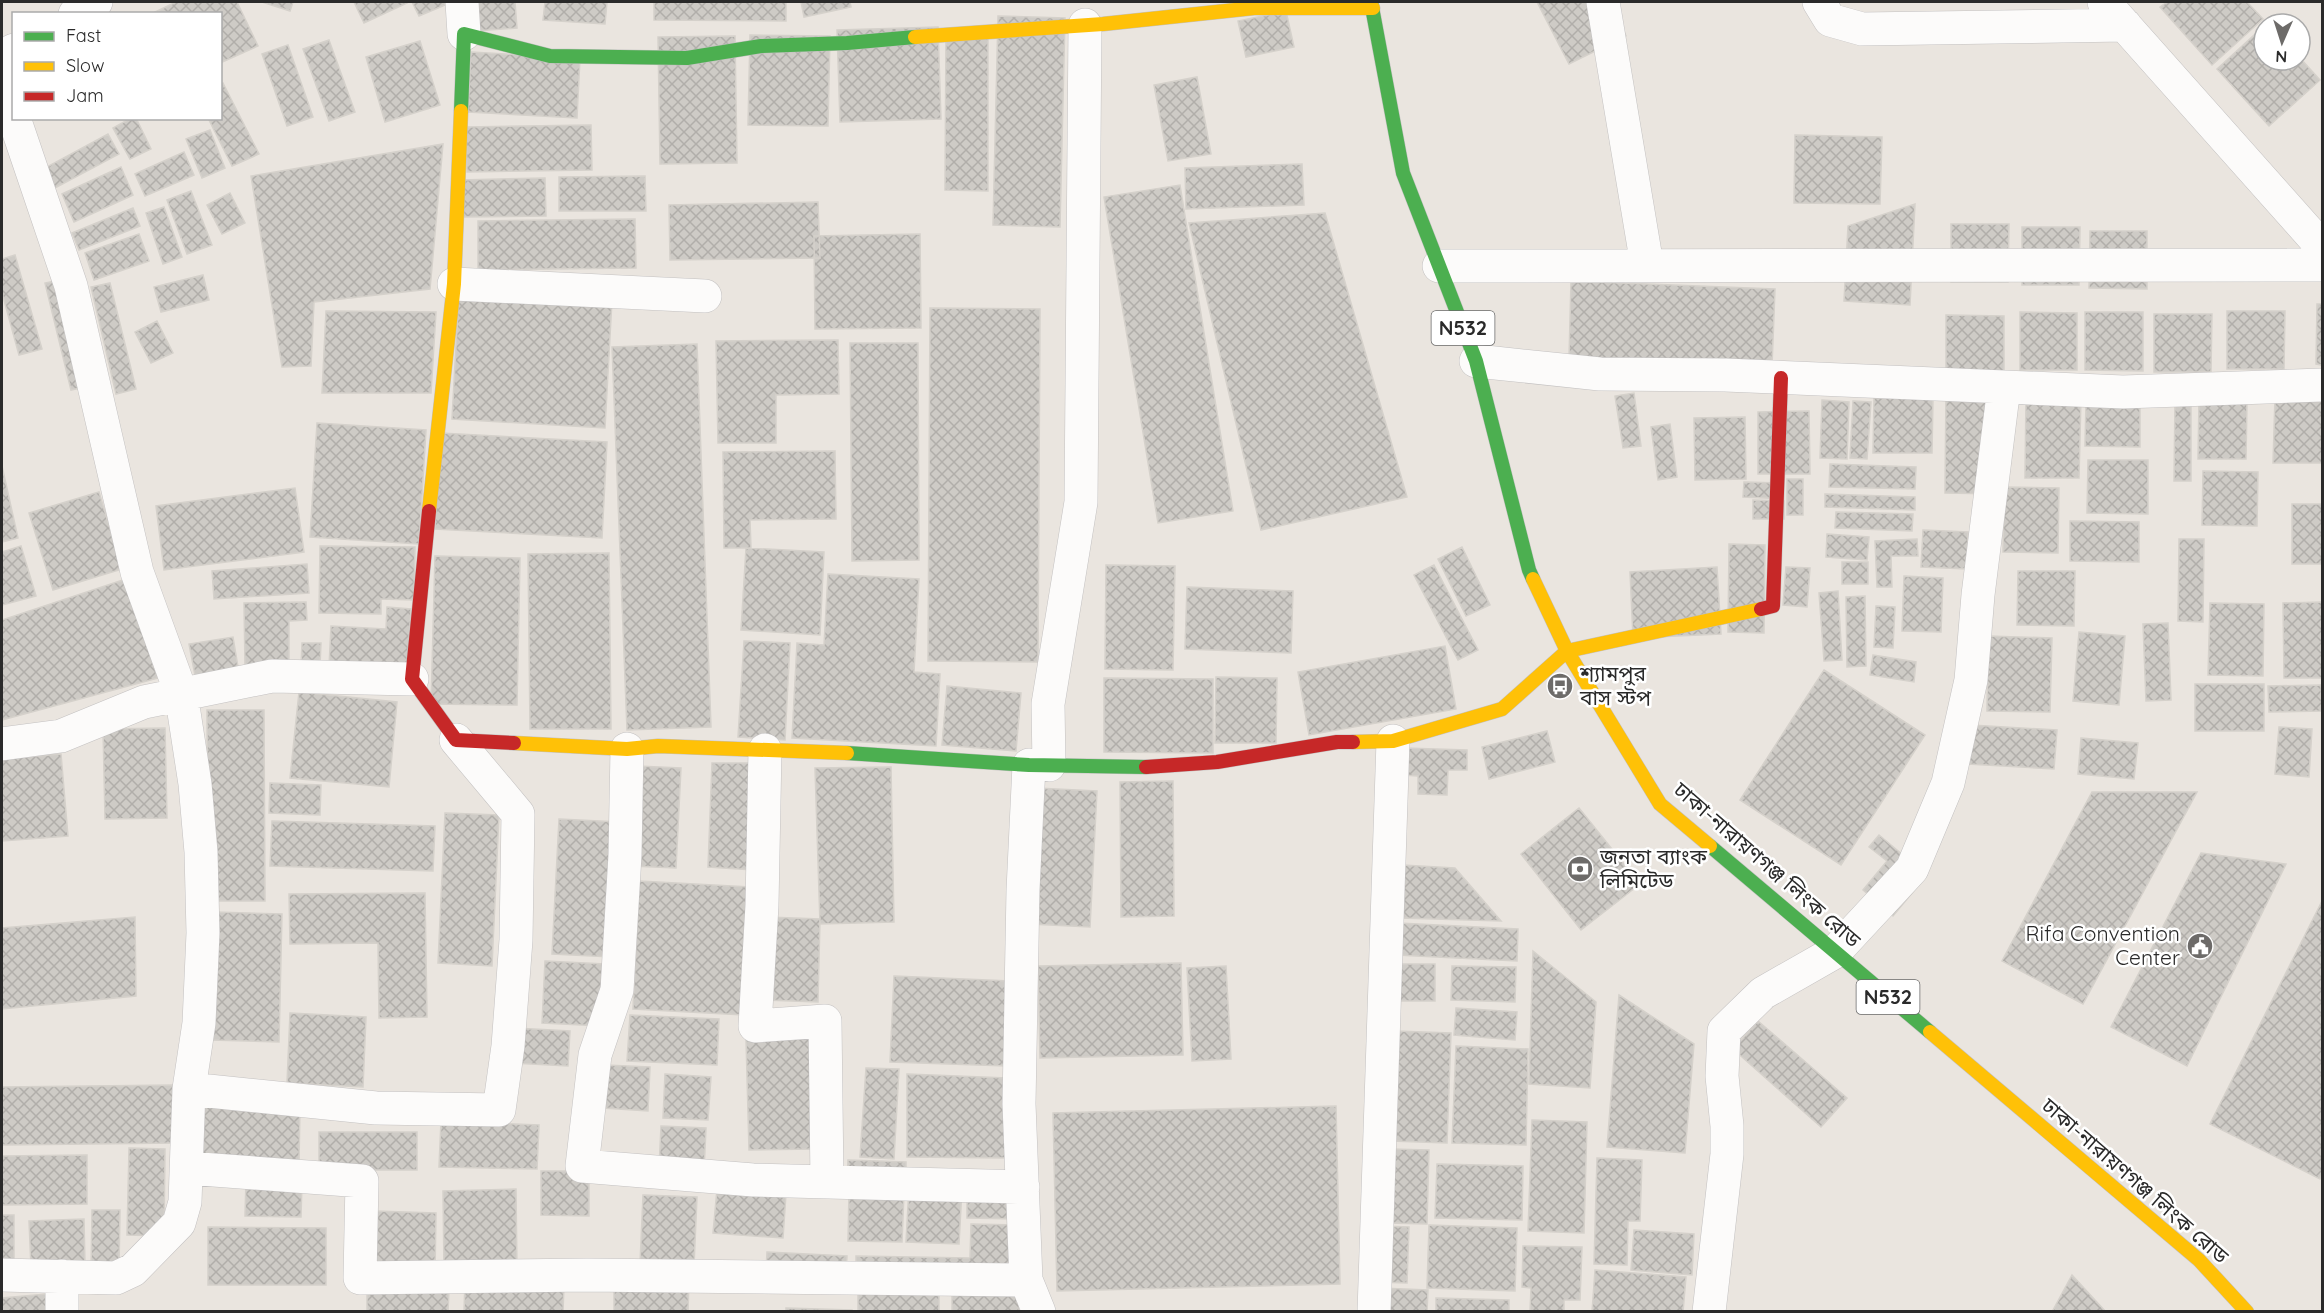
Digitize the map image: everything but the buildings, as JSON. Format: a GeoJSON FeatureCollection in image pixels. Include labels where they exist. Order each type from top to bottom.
{"type":"FeatureCollection","features":[{"type":"Feature","properties":{"kind":"main road"},"geometry":{"type":"LineString","coordinates":[[1372,5],[1254,8],[1085,25],[952,33],[847,43],[761,46],[687,58],[550,56],[464,34],[454,284],[415,633],[412,679],[456,740],[627,749],[658,746],[765,750],[1134,768],[1216,762],[1337,742],[1393,741],[1502,709],[1567,651],[1773,606],[1781,378]]}},
{"type":"Feature","properties":{"kind":"main road","name":"ঢাকা-নারায়ণগঞ্জ লিংক রোড"},"geometry":{"type":"LineString","coordinates":[[1372,5],[1403,172],[1476,361],[1529,570],[1567,651],[1660,804],[2199,1260],[2247,1311]]}},
{"type":"Feature","properties":{"kind":"street"},"geometry":{"type":"LineString","coordinates":[[78,12],[96,2]]}},
{"type":"Feature","properties":{"kind":"street"},"geometry":{"type":"LineString","coordinates":[[462,2],[464,34]]}},
{"type":"Feature","properties":{"kind":"street"},"geometry":{"type":"LineString","coordinates":[[1603,2],[1647,265]]}},
{"type":"Feature","properties":{"kind":"street"},"geometry":{"type":"LineString","coordinates":[[1819,2],[1830,20],[1863,29],[2114,13],[2322,247]]}},
{"type":"Feature","properties":{"kind":"street"},"geometry":{"type":"LineString","coordinates":[[1039,1311],[1026,1280],[1018,1104],[1020,1032],[1039,765],[1081,502],[1085,25]]}},
{"type":"Feature","properties":{"kind":"street"},"geometry":{"type":"LineString","coordinates":[[2,81],[12,112]]}},
{"type":"Feature","properties":{"kind":"street"},"geometry":{"type":"LineString","coordinates":[[2,1275],[116,1278],[133,1270],[179,1223],[185,1202],[188,1168],[189,1089],[199,1023],[203,933],[195,784],[181,693],[137,572],[70,286],[15,120]]}},
{"type":"Feature","properties":{"kind":"street"},"geometry":{"type":"LineString","coordinates":[[1439,266],[2322,265]]}},
{"type":"Feature","properties":{"kind":"street"},"geometry":{"type":"LineString","coordinates":[[454,284],[705,296]]}},
{"type":"Feature","properties":{"kind":"street"},"geometry":{"type":"LineString","coordinates":[[1476,361],[1600,374],[1781,378],[2123,392],[2322,385]]}},
{"type":"Feature","properties":{"kind":"street"},"geometry":{"type":"LineString","coordinates":[[1709,1311],[1727,1154],[1722,1076],[1724,1031],[1763,993],[1835,952],[1912,869],[1948,783],[1971,680],[1978,595],[2004,387]]}},
{"type":"Feature","properties":{"kind":"street"},"geometry":{"type":"LineString","coordinates":[[2,744],[61,736],[144,702],[272,676],[412,679]]}},
{"type":"Feature","properties":{"kind":"street"},"geometry":{"type":"LineString","coordinates":[[189,1089],[376,1108],[499,1110],[508,1046],[516,940],[518,814],[456,740]]}},
{"type":"Feature","properties":{"kind":"street"},"geometry":{"type":"LineString","coordinates":[[1374,1311],[1393,741]]}},
{"type":"Feature","properties":{"kind":"street"},"geometry":{"type":"LineString","coordinates":[[627,749],[625,855],[617,990],[595,1055],[582,1166],[753,1180],[1023,1187]]}},
{"type":"Feature","properties":{"kind":"street"},"geometry":{"type":"LineString","coordinates":[[765,750],[762,905],[755,1026],[825,1021],[827,1182]]}},
{"type":"Feature","properties":{"kind":"street"},"geometry":{"type":"LineString","coordinates":[[188,1168],[362,1181],[360,1278],[587,1275],[1026,1280]]}},
{"type":"Feature","properties":{"kind":"street"},"geometry":{"type":"LineString","coordinates":[[62,1276],[62,1311]]}},
{"type":"Feature","properties":{"kind":"traffic: fast"},"geometry":{"type":"LineString","coordinates":[[1371,2],[1403,173],[1476,361],[1533,579]]}},
{"type":"Feature","properties":{"kind":"traffic: fast"},"geometry":{"type":"LineString","coordinates":[[461,111],[464,34],[550,56],[687,58],[761,46],[847,43],[915,37]]}},
{"type":"Feature","properties":{"kind":"traffic: fast"},"geometry":{"type":"LineString","coordinates":[[847,753],[1029,765],[1146,767]]}},
{"type":"Feature","properties":{"kind":"traffic: fast"},"geometry":{"type":"LineString","coordinates":[[1710,846],[1930,1032]]}},
{"type":"Feature","properties":{"kind":"traffic: slow"},"geometry":{"type":"LineString","coordinates":[[915,37],[1103,24],[1254,8],[1373,8]]}},
{"type":"Feature","properties":{"kind":"traffic: slow"},"geometry":{"type":"LineString","coordinates":[[429,511],[454,284],[461,111]]}},
{"type":"Feature","properties":{"kind":"traffic: slow"},"geometry":{"type":"LineString","coordinates":[[1533,579],[1567,651],[1660,804],[1710,846]]}},
{"type":"Feature","properties":{"kind":"traffic: slow"},"geometry":{"type":"LineString","coordinates":[[1353,742],[1393,741],[1502,709],[1567,651],[1761,609]]}},
{"type":"Feature","properties":{"kind":"traffic: slow"},"geometry":{"type":"LineString","coordinates":[[514,743],[627,749],[658,746],[847,753]]}},
{"type":"Feature","properties":{"kind":"traffic: slow"},"geometry":{"type":"LineString","coordinates":[[1930,1032],[2199,1260],[2247,1312]]}},
{"type":"Feature","properties":{"kind":"traffic: jam"},"geometry":{"type":"LineString","coordinates":[[1761,609],[1773,606],[1781,378]]}},
{"type":"Feature","properties":{"kind":"traffic: jam"},"geometry":{"type":"LineString","coordinates":[[429,511],[412,679],[456,740],[514,743]]}},
{"type":"Feature","properties":{"kind":"traffic: jam"},"geometry":{"type":"LineString","coordinates":[[1146,767],[1217,762],[1337,742],[1353,742]]}},
{"type":"Feature","properties":{"kind":"place","name":"শ্যামপুর বাস স্টপ"},"geometry":{"type":"Point","coordinates":[1560,686]}},
{"type":"Feature","properties":{"kind":"place","name":"জনতা ব্যাংক লিমিটেড"},"geometry":{"type":"Point","coordinates":[1580,869]}},
{"type":"Feature","properties":{"kind":"place","name":"Rifa Convention Center"},"geometry":{"type":"Point","coordinates":[2200,946]}}]}
